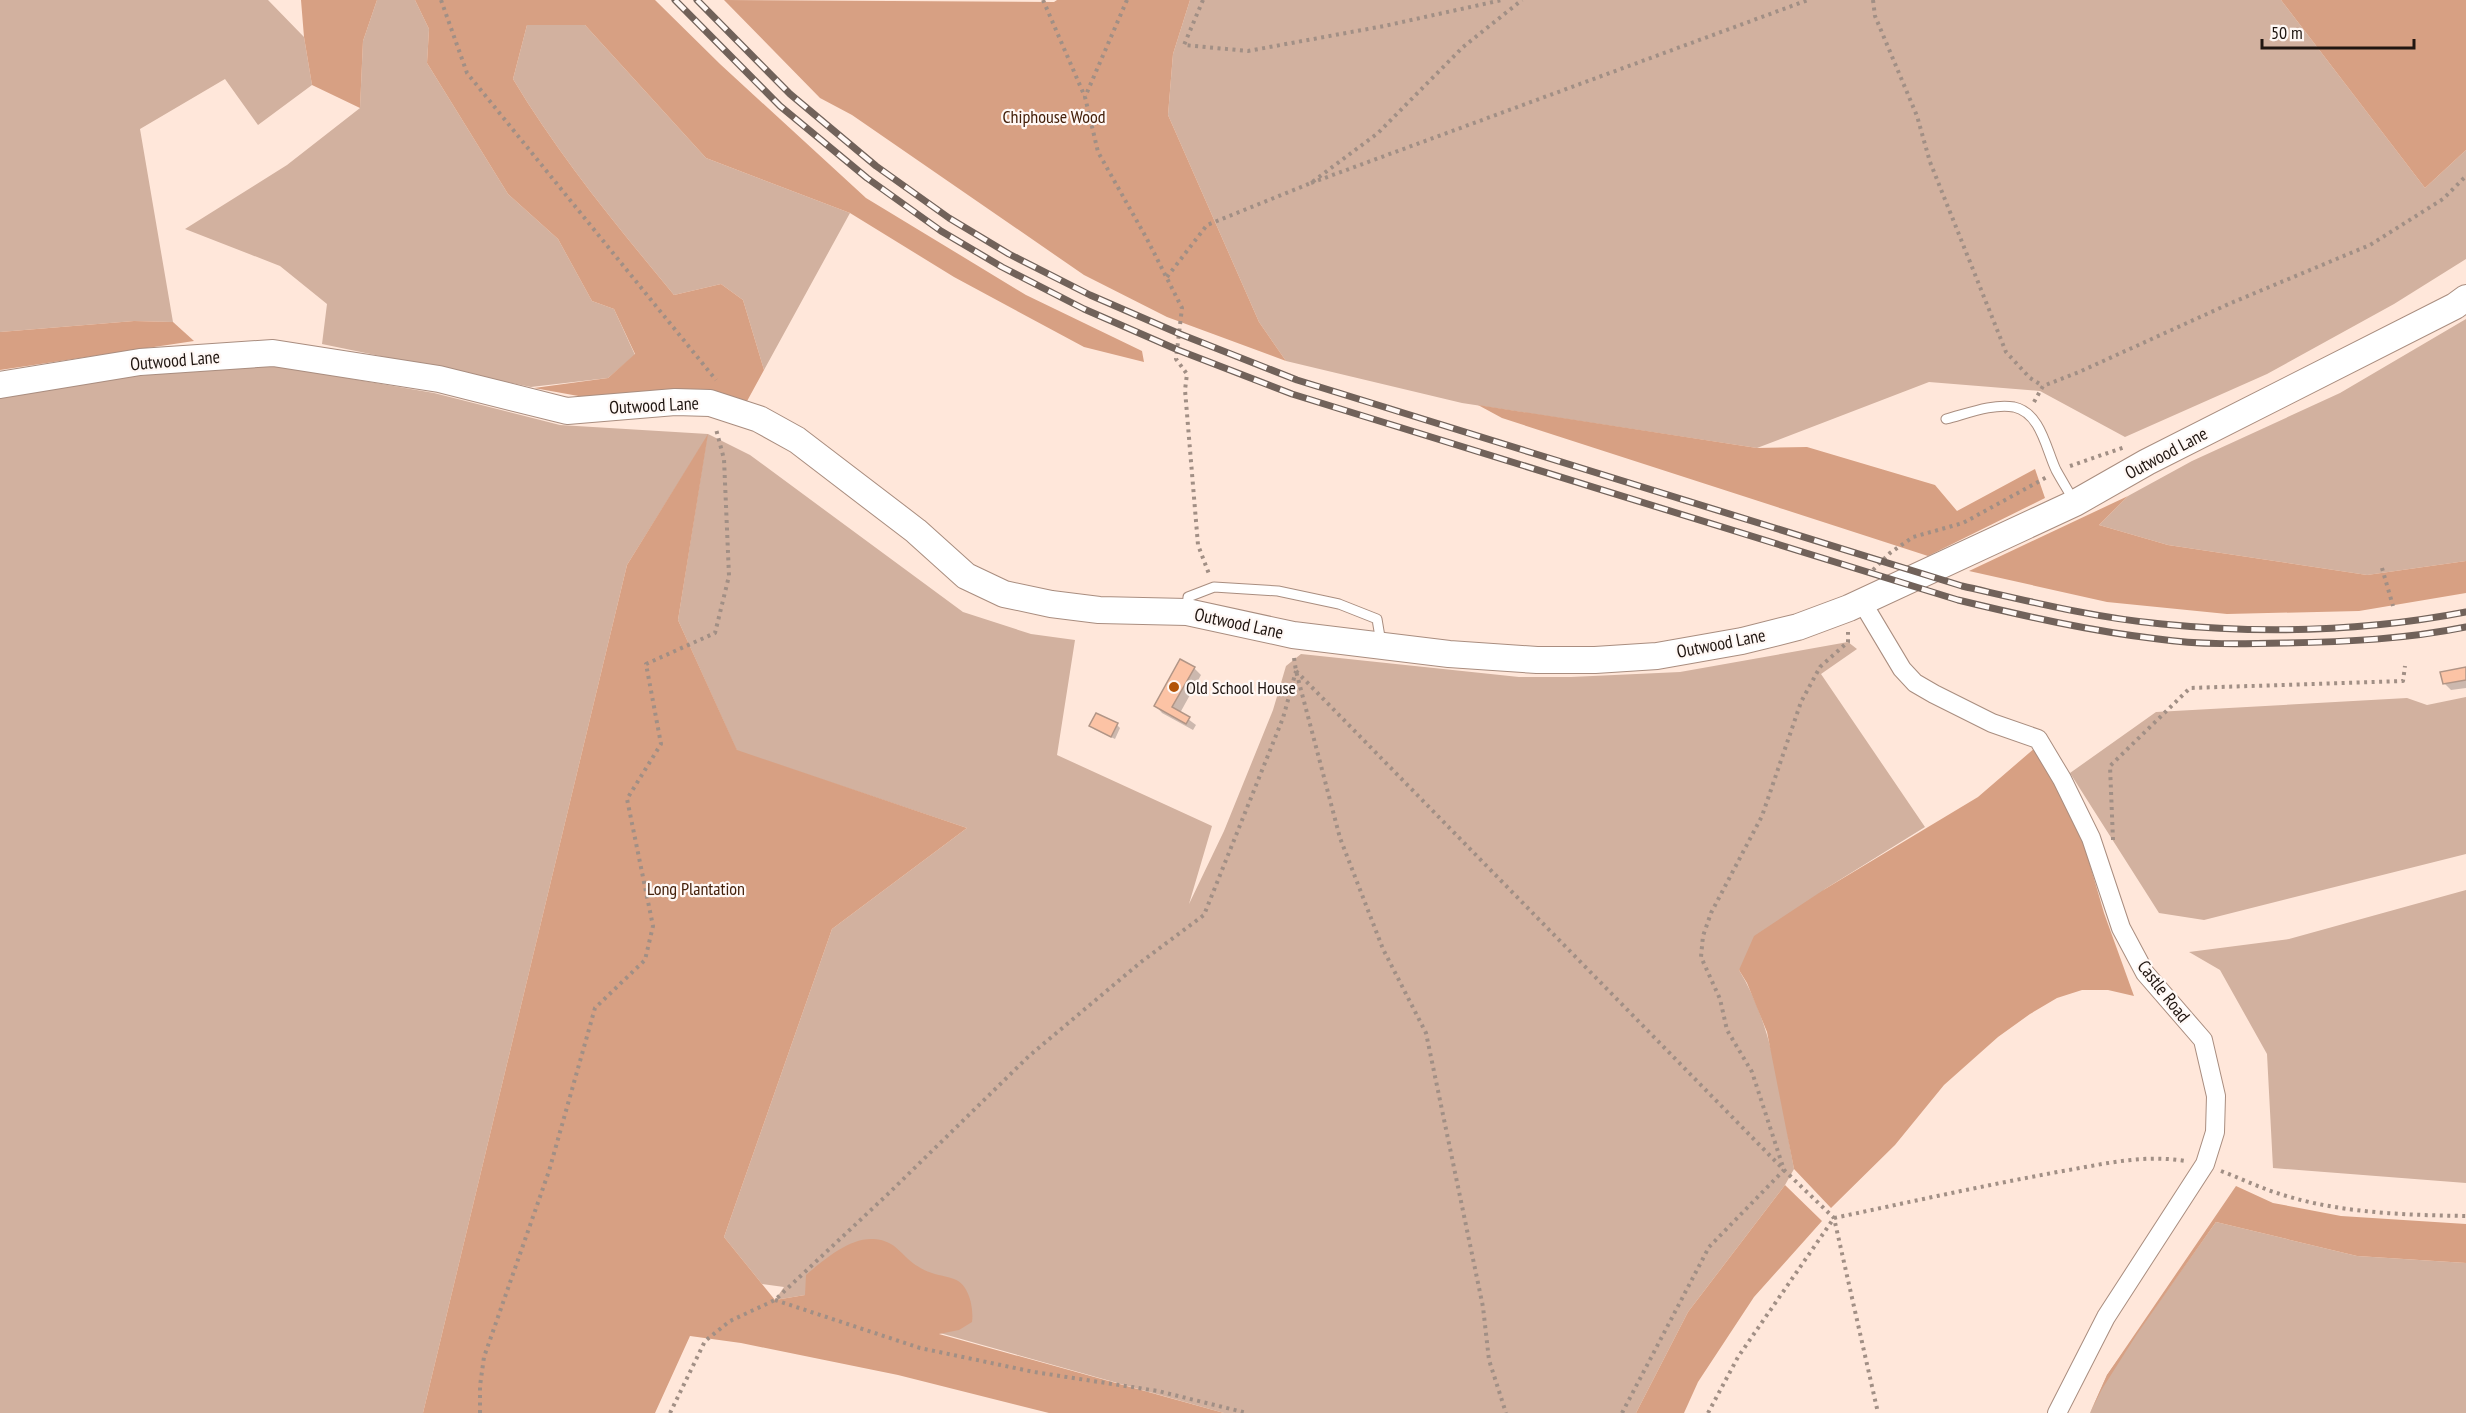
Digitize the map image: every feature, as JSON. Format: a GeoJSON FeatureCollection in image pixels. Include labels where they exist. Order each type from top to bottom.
{"type":"FeatureCollection","features":[{"type":"Feature","properties":{"kind":"main road","name":"Outwood Lane"},"geometry":{"type":"LineString","coordinates":[[0,385],[140,362],[273,353],[439,379],[567,411],[675,402],[714,394],[797,440],[916,531],[966,576],[1004,594],[1051,604],[1099,610],[1187,612],[1293,635],[1449,654],[1537,660],[1595,660],[1657,656],[1743,641],[1798,627],[1856,605],[2075,503],[2147,462],[2352,359],[2455,306],[2466,298]]}},
{"type":"Feature","properties":{"kind":"street","name":"Castle Road"},"geometry":{"type":"LineString","coordinates":[[1856,605],[1902,669],[1915,683],[1992,723],[2038,739],[2062,779],[2091,838],[2121,928],[2145,973],[2203,1040],[2216,1096],[2215,1132],[2205,1164],[2106,1317],[2056,1413]]}},
{"type":"Feature","properties":{"kind":"lane"},"geometry":{"type":"LineString","coordinates":[[1946,419],[2000,406],[2015,407],[2027,413],[2038,425],[2057,471],[2075,503]]}},
{"type":"Feature","properties":{"kind":"lane"},"geometry":{"type":"LineString","coordinates":[[1187,612],[1188,597],[1214,587],[1278,591],[1339,604],[1377,619],[1381,645]]}},
{"type":"Feature","properties":{"kind":"path"},"geometry":{"type":"LineString","coordinates":[[441,0],[467,73],[714,394],[724,459],[729,576],[715,633],[646,664],[661,744],[627,800],[653,926],[645,960],[594,1008],[549,1171],[484,1357],[480,1386],[480,1413]]}},
{"type":"Feature","properties":{"kind":"path"},"geometry":{"type":"LineString","coordinates":[[1043,0],[1086,97],[1098,152],[1182,308],[1176,359],[1186,374],[1185,390],[1198,545],[1214,587]]}},
{"type":"Feature","properties":{"kind":"path"},"geometry":{"type":"LineString","coordinates":[[1086,97],[1127,0]]}},
{"type":"Feature","properties":{"kind":"path"},"geometry":{"type":"LineString","coordinates":[[1203,0],[1184,45],[1248,51],[1502,0]]}},
{"type":"Feature","properties":{"kind":"path"},"geometry":{"type":"LineString","coordinates":[[1311,183],[1378,134],[1463,47],[1522,0]]}},
{"type":"Feature","properties":{"kind":"path"},"geometry":{"type":"LineString","coordinates":[[1166,277],[1206,225],[1311,183],[1808,0]]}},
{"type":"Feature","properties":{"kind":"path"},"geometry":{"type":"LineString","coordinates":[[1874,0],[1875,16],[1917,116],[1930,162],[2006,352],[2030,378],[2043,386]]}},
{"type":"Feature","properties":{"kind":"path"},"geometry":{"type":"LineString","coordinates":[[2027,413],[2043,386],[2370,244],[2443,199],[2466,176]]}},
{"type":"Feature","properties":{"kind":"path"},"geometry":{"type":"LineString","coordinates":[[2382,568],[2394,606]]}},
{"type":"Feature","properties":{"kind":"path"},"geometry":{"type":"LineString","coordinates":[[1784,1170],[1752,1072],[1728,1030],[1720,999],[1701,957],[1703,936],[1711,913],[1761,816],[1801,702],[1820,667],[1848,642],[1856,605]]}},
{"type":"Feature","properties":{"kind":"path"},"geometry":{"type":"LineString","coordinates":[[1294,658],[1340,838],[1383,949],[1426,1033],[1483,1307],[1489,1360],[1506,1413]]}},
{"type":"Feature","properties":{"kind":"path"},"geometry":{"type":"LineString","coordinates":[[2113,846],[2110,766],[2190,688],[2403,681],[2405,666]]}},
{"type":"Feature","properties":{"kind":"path"},"geometry":{"type":"LineString","coordinates":[[1296,671],[1784,1170],[1834,1218],[1878,1413]]}},
{"type":"Feature","properties":{"kind":"path"},"geometry":{"type":"LineString","coordinates":[[670,1413],[705,1341],[730,1321],[775,1300],[889,1193],[1029,1056],[1141,962],[1204,915],[1283,718],[1296,671]]}},
{"type":"Feature","properties":{"kind":"path"},"geometry":{"type":"LineString","coordinates":[[1708,1413],[1738,1357],[1834,1218],[2006,1181],[2160,1156],[2205,1164],[2278,1194],[2337,1207],[2407,1215],[2466,1216]]}},
{"type":"Feature","properties":{"kind":"path"},"geometry":{"type":"LineString","coordinates":[[1622,1413],[1709,1247],[1784,1170]]}},
{"type":"Feature","properties":{"kind":"path"},"geometry":{"type":"LineString","coordinates":[[775,1300],[920,1347],[1034,1372],[1158,1390],[1247,1413]]}},
{"type":"Feature","properties":{"kind":"shaded area"},"geometry":{"type":"Polygon","coordinates":[[[0,0],[268,0],[304,37],[312,85],[258,125],[225,79],[140,129],[173,322],[134,321],[0,332],[0,0]]]}},
{"type":"Feature","properties":{"kind":"shaded area"},"geometry":{"type":"Polygon","coordinates":[[[377,0],[415,0],[429,29],[427,63],[508,194],[558,239],[592,301],[614,309],[635,355],[608,378],[531,387],[322,344],[327,304],[280,266],[185,229],[287,165],[360,108],[363,41],[377,0]]]}},
{"type":"Feature","properties":{"kind":"shaded area"},"geometry":{"type":"Polygon","coordinates":[[[1190,0],[2281,0],[2425,188],[2466,150],[2466,259],[2394,304],[2267,374],[2125,437],[2040,391],[1929,382],[1757,448],[1462,403],[1286,361],[1259,322],[1168,115],[1173,54],[1190,0]]]}},
{"type":"Feature","properties":{"kind":"shaded area"},"geometry":{"type":"Polygon","coordinates":[[[527,25],[585,25],[706,158],[850,213],[764,370],[743,300],[721,284],[674,295],[610,217],[550,136],[513,79],[527,25]]]}},
{"type":"Feature","properties":{"kind":"shaded area"},"geometry":{"type":"Polygon","coordinates":[[[2466,319],[2466,561],[2367,575],[2168,545],[2099,525],[2128,496],[2192,461],[2340,393],[2466,319]]]}},
{"type":"Feature","properties":{"kind":"shaded area"},"geometry":{"type":"Polygon","coordinates":[[[265,364],[434,393],[560,425],[708,434],[750,455],[963,612],[1031,634],[1075,640],[1057,755],[1212,826],[1189,904],[1224,831],[1273,710],[1286,666],[1301,654],[1519,677],[1571,677],[1680,672],[1848,642],[1857,649],[1821,674],[1925,827],[1825,889],[1739,970],[1751,993],[1769,1041],[1794,1169],[1785,1185],[1688,1312],[1636,1413],[1224,1413],[805,1295],[775,1300],[784,1287],[762,1284],[724,1237],[832,929],[967,828],[737,751],[678,620],[707,437],[627,565],[423,1413],[0,1413],[0,397],[137,376],[265,364]]]}},
{"type":"Feature","properties":{"kind":"shaded area"},"geometry":{"type":"Polygon","coordinates":[[[2466,697],[2466,854],[2204,920],[2159,913],[2070,773],[2156,712],[2407,698],[2427,705],[2466,697]]]}},
{"type":"Feature","properties":{"kind":"shaded area"},"geometry":{"type":"Polygon","coordinates":[[[2466,890],[2466,1183],[2273,1168],[2267,1054],[2220,970],[2189,952],[2289,939],[2466,890]]]}},
{"type":"Feature","properties":{"kind":"shaded area"},"geometry":{"type":"Polygon","coordinates":[[[2216,1222],[2357,1256],[2466,1263],[2466,1413],[2090,1413],[2107,1375],[2216,1222]]]}},
{"type":"Feature","properties":{"kind":"green space"},"geometry":{"type":"Polygon","coordinates":[[[301,0],[377,0],[363,41],[360,108],[312,85],[301,0]]]}},
{"type":"Feature","properties":{"kind":"green space"},"geometry":{"type":"Polygon","coordinates":[[[415,0],[655,0],[720,64],[866,198],[1026,295],[1142,351],[1144,362],[1084,347],[954,277],[850,213],[706,158],[585,25],[527,25],[513,79],[550,136],[610,217],[674,295],[721,284],[743,300],[764,370],[746,403],[695,389],[584,397],[534,388],[608,378],[635,354],[614,309],[592,301],[558,239],[508,194],[427,63],[429,29],[415,0]]]}},
{"type":"Feature","properties":{"kind":"green space","name":"Chiphouse Wood"},"geometry":{"type":"Polygon","coordinates":[[[724,0],[1054,2],[1057,0],[1190,0],[1173,54],[1168,115],[1259,322],[1286,361],[1167,317],[1084,275],[852,115],[820,98],[724,0]]]}},
{"type":"Feature","properties":{"kind":"green space"},"geometry":{"type":"Polygon","coordinates":[[[2281,0],[2466,0],[2466,150],[2425,188],[2281,0]]]}},
{"type":"Feature","properties":{"kind":"green space"},"geometry":{"type":"Polygon","coordinates":[[[134,321],[173,322],[194,341],[0,370],[0,332],[134,321]]]}},
{"type":"Feature","properties":{"kind":"green space"},"geometry":{"type":"Polygon","coordinates":[[[1478,405],[1757,448],[1807,447],[1935,485],[1957,511],[2035,469],[2045,498],[1928,556],[1502,418],[1478,405]]]}},
{"type":"Feature","properties":{"kind":"green space","name":"Long Plantation"},"geometry":{"type":"Polygon","coordinates":[[[708,434],[678,620],[737,750],[967,828],[832,929],[724,1237],[775,1300],[805,1295],[806,1275],[829,1256],[846,1246],[865,1239],[882,1240],[894,1246],[923,1269],[954,1279],[967,1291],[972,1310],[972,1322],[959,1330],[939,1334],[1224,1413],[1049,1413],[898,1375],[741,1343],[690,1336],[655,1413],[423,1413],[627,565],[708,434]]]}},
{"type":"Feature","properties":{"kind":"green space"},"geometry":{"type":"Polygon","coordinates":[[[2128,496],[2099,525],[2168,545],[2367,575],[2466,561],[2466,593],[2359,611],[2227,614],[2107,602],[1969,571],[2128,496]]]}},
{"type":"Feature","properties":{"kind":"green space"},"geometry":{"type":"Polygon","coordinates":[[[2036,747],[2079,827],[2104,913],[2134,996],[2108,990],[2082,990],[2057,998],[2030,1014],[1998,1037],[1944,1085],[1895,1145],[1831,1208],[1794,1169],[1767,1032],[1747,983],[1739,970],[1754,936],[1825,889],[1978,797],[2036,747]]]}},
{"type":"Feature","properties":{"kind":"green space"},"geometry":{"type":"Polygon","coordinates":[[[1785,1185],[1822,1221],[1754,1297],[1698,1382],[1684,1413],[1636,1413],[1688,1312],[1785,1185]]]}},
{"type":"Feature","properties":{"kind":"green space"},"geometry":{"type":"Polygon","coordinates":[[[2236,1186],[2273,1203],[2341,1216],[2466,1224],[2466,1263],[2357,1256],[2216,1222],[2137,1334],[2102,1389],[2090,1413],[2107,1375],[2236,1186]]]}},
{"type":"Feature","properties":{"kind":"building","name":"Old School House"},"geometry":{"type":"Polygon","coordinates":[[[1180,659],[1195,667],[1172,707],[1190,717],[1186,724],[1154,706],[1180,659]]]}},
{"type":"Feature","properties":{"kind":"building"},"geometry":{"type":"Polygon","coordinates":[[[2466,667],[2466,680],[2443,684],[2440,672],[2466,667]]]}},
{"type":"Feature","properties":{"kind":"building"},"geometry":{"type":"Polygon","coordinates":[[[1096,713],[1118,723],[1111,737],[1089,726],[1096,713]]]}},
{"type":"Feature","properties":{"kind":"railway"},"geometry":{"type":"LineString","coordinates":[[675,0],[780,106],[867,178],[941,231],[1002,267],[1084,309],[1178,350],[1292,394],[1958,600],[2107,632],[2222,644],[2308,643],[2376,639],[2466,627]]}},
{"type":"Feature","properties":{"kind":"railway"},"geometry":{"type":"LineString","coordinates":[[697,0],[790,94],[876,166],[949,218],[1009,254],[1090,295],[1180,334],[1297,380],[1962,586],[2112,618],[2200,627],[2276,630],[2353,627],[2466,612]]}},
{"type":"Feature","properties":{"kind":"place","name":"Old School House"},"geometry":{"type":"Point","coordinates":[1174,687]}}]}
